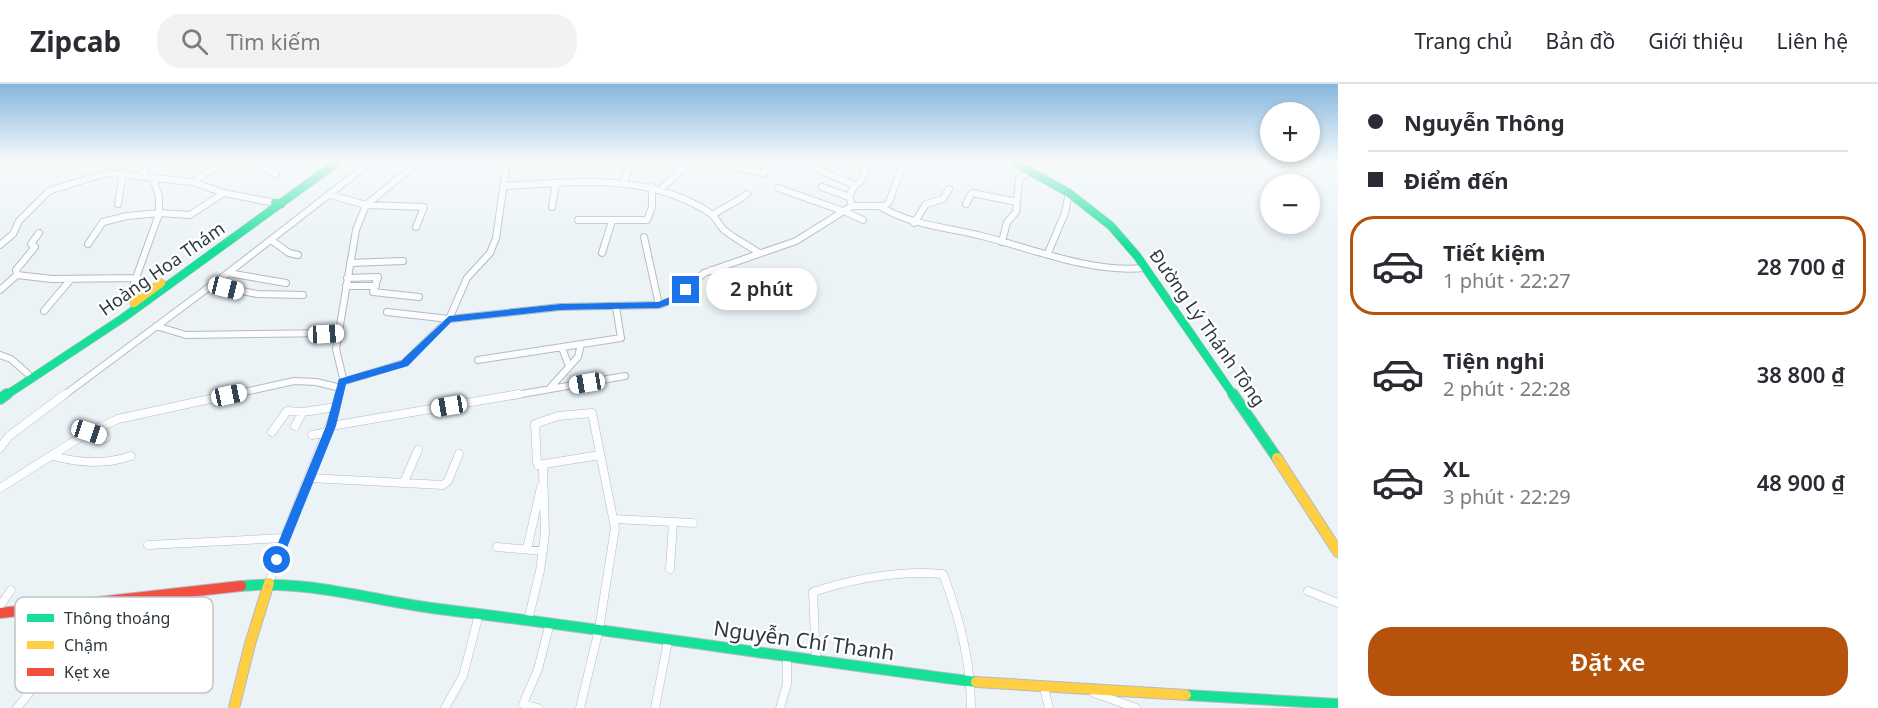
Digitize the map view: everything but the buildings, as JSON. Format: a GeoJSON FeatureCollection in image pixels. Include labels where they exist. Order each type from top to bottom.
{"type":"FeatureCollection","features":[{"type":"Feature","properties":{"kind":"main road","name":"Hoàng Hoa Thám"},"geometry":{"type":"LineString","coordinates":[[0,399],[123,318],[295,190]]}},
{"type":"Feature","properties":{"kind":"main road","name":"Hoàng Hoa Thám"},"geometry":{"type":"LineString","coordinates":[[0,393],[298,190]]}},
{"type":"Feature","properties":{"kind":"main road","name":"Đường Lý Thánh Tông"},"geometry":{"type":"LineString","coordinates":[[1062,190],[1111,226],[1144,268],[1243,407],[1338,552]]}},
{"type":"Feature","properties":{"kind":"main road","name":"Nguyễn Chí Thanh"},"geometry":{"type":"LineString","coordinates":[[133,597],[269,583],[346,593],[415,606],[599,629],[787,658],[971,682],[1089,691],[1338,704]]}},
{"type":"Feature","properties":{"kind":"main road"},"geometry":{"type":"LineString","coordinates":[[234,708],[250,644],[269,583]]}},
{"type":"Feature","properties":{"kind":"main road","name":"Nguyễn Chí Thanh"},"geometry":{"type":"LineString","coordinates":[[0,613],[15,611]]}},
{"type":"Feature","properties":{"kind":"street"},"geometry":{"type":"LineString","coordinates":[[0,245],[13,234],[19,221],[51,190]]}},
{"type":"Feature","properties":{"kind":"street"},"geometry":{"type":"LineString","coordinates":[[118,204],[120,190]]}},
{"type":"Feature","properties":{"kind":"street"},"geometry":{"type":"LineString","coordinates":[[145,294],[132,289],[143,267],[149,249],[149,239],[160,213],[158,190]]}},
{"type":"Feature","properties":{"kind":"street"},"geometry":{"type":"LineString","coordinates":[[216,190],[278,204]]}},
{"type":"Feature","properties":{"kind":"street"},"geometry":{"type":"LineString","coordinates":[[0,448],[9,436],[336,190]]}},
{"type":"Feature","properties":{"kind":"street"},"geometry":{"type":"LineString","coordinates":[[269,583],[284,538],[330,429],[342,385],[336,349],[356,230],[366,205],[384,190]]}},
{"type":"Feature","properties":{"kind":"street"},"geometry":{"type":"LineString","coordinates":[[0,488],[89,432],[118,419],[294,381],[342,385],[404,363],[449,320],[467,278],[493,247],[503,190]]}},
{"type":"Feature","properties":{"kind":"street"},"geometry":{"type":"LineString","coordinates":[[552,207],[555,190]]}},
{"type":"Feature","properties":{"kind":"street"},"geometry":{"type":"LineString","coordinates":[[578,220],[650,219],[652,190]]}},
{"type":"Feature","properties":{"kind":"street"},"geometry":{"type":"LineString","coordinates":[[664,190],[686,198],[713,215],[721,226],[759,253]]}},
{"type":"Feature","properties":{"kind":"street"},"geometry":{"type":"LineString","coordinates":[[784,190],[863,220]]}},
{"type":"Feature","properties":{"kind":"street"},"geometry":{"type":"LineString","coordinates":[[830,190],[849,197]]}},
{"type":"Feature","properties":{"kind":"street"},"geometry":{"type":"LineString","coordinates":[[852,190],[849,197],[852,206]]}},
{"type":"Feature","properties":{"kind":"street"},"geometry":{"type":"LineString","coordinates":[[881,207],[889,202],[893,190]]}},
{"type":"Feature","properties":{"kind":"street"},"geometry":{"type":"LineString","coordinates":[[914,223],[926,204],[943,199],[948,190]]}},
{"type":"Feature","properties":{"kind":"street"},"geometry":{"type":"LineString","coordinates":[[1002,242],[1007,222],[1016,212],[1018,190]]}},
{"type":"Feature","properties":{"kind":"street"},"geometry":{"type":"LineString","coordinates":[[88,244],[101,223],[127,216],[160,213],[190,215],[224,193]]}},
{"type":"Feature","properties":{"kind":"street"},"geometry":{"type":"LineString","coordinates":[[966,204],[972,193],[1017,202]]}},
{"type":"Feature","properties":{"kind":"street"},"geometry":{"type":"LineString","coordinates":[[713,215],[728,203],[736,203],[747,194]]}},
{"type":"Feature","properties":{"kind":"street"},"geometry":{"type":"LineString","coordinates":[[1048,253],[1065,213],[1069,194]]}},
{"type":"Feature","properties":{"kind":"street"},"geometry":{"type":"LineString","coordinates":[[330,195],[366,205],[424,207],[416,227]]}},
{"type":"Feature","properties":{"kind":"street"},"geometry":{"type":"LineString","coordinates":[[387,312],[449,320],[560,307],[659,305],[676,298],[704,273],[796,241],[852,206],[881,207],[914,223],[1048,253],[1090,266],[1108,269],[1144,268]]}},
{"type":"Feature","properties":{"kind":"street"},"geometry":{"type":"LineString","coordinates":[[602,254],[612,221]]}},
{"type":"Feature","properties":{"kind":"street"},"geometry":{"type":"LineString","coordinates":[[17,275],[16,270],[21,261],[35,247],[31,244],[39,233]]}},
{"type":"Feature","properties":{"kind":"street"},"geometry":{"type":"LineString","coordinates":[[644,237],[659,305]]}},
{"type":"Feature","properties":{"kind":"street"},"geometry":{"type":"LineString","coordinates":[[271,240],[289,253],[298,255]]}},
{"type":"Feature","properties":{"kind":"street"},"geometry":{"type":"LineString","coordinates":[[350,263],[403,261]]}},
{"type":"Feature","properties":{"kind":"street"},"geometry":{"type":"LineString","coordinates":[[711,270],[731,287]]}},
{"type":"Feature","properties":{"kind":"street"},"geometry":{"type":"LineString","coordinates":[[228,273],[286,283]]}},
{"type":"Feature","properties":{"kind":"street"},"geometry":{"type":"LineString","coordinates":[[0,290],[17,275],[71,279],[137,278]]}},
{"type":"Feature","properties":{"kind":"street"},"geometry":{"type":"LineString","coordinates":[[347,282],[378,278],[374,292],[418,297]]}},
{"type":"Feature","properties":{"kind":"street"},"geometry":{"type":"LineString","coordinates":[[44,310],[71,279]]}},
{"type":"Feature","properties":{"kind":"street"},"geometry":{"type":"LineString","coordinates":[[212,285],[257,294],[303,295]]}},
{"type":"Feature","properties":{"kind":"street"},"geometry":{"type":"LineString","coordinates":[[478,360],[621,338],[616,307]]}},
{"type":"Feature","properties":{"kind":"street"},"geometry":{"type":"LineString","coordinates":[[156,326],[186,335],[338,333]]}},
{"type":"Feature","properties":{"kind":"street"},"geometry":{"type":"LineString","coordinates":[[549,389],[581,352],[581,344]]}},
{"type":"Feature","properties":{"kind":"street"},"geometry":{"type":"LineString","coordinates":[[562,348],[569,366]]}},
{"type":"Feature","properties":{"kind":"street"},"geometry":{"type":"LineString","coordinates":[[0,355],[11,359],[28,374]]}},
{"type":"Feature","properties":{"kind":"street"},"geometry":{"type":"LineString","coordinates":[[312,435],[330,429],[625,376]]}},
{"type":"Feature","properties":{"kind":"street"},"geometry":{"type":"LineString","coordinates":[[272,432],[287,411],[303,412],[336,407]]}},
{"type":"Feature","properties":{"kind":"street"},"geometry":{"type":"LineString","coordinates":[[295,426],[303,412]]}},
{"type":"Feature","properties":{"kind":"street"},"geometry":{"type":"LineString","coordinates":[[528,620],[545,533],[543,469],[538,465],[535,424],[558,416],[592,413],[615,528],[599,629],[580,708]]}},
{"type":"Feature","properties":{"kind":"street"},"geometry":{"type":"LineString","coordinates":[[89,432],[106,438]]}},
{"type":"Feature","properties":{"kind":"street"},"geometry":{"type":"LineString","coordinates":[[0,438],[9,436]]}},
{"type":"Feature","properties":{"kind":"street"},"geometry":{"type":"LineString","coordinates":[[404,482],[418,450]]}},
{"type":"Feature","properties":{"kind":"street"},"geometry":{"type":"LineString","coordinates":[[310,478],[445,484],[459,454]]}},
{"type":"Feature","properties":{"kind":"street"},"geometry":{"type":"LineString","coordinates":[[538,465],[600,455]]}},
{"type":"Feature","properties":{"kind":"street"},"geometry":{"type":"LineString","coordinates":[[53,456],[85,465],[116,462],[131,456]]}},
{"type":"Feature","properties":{"kind":"street"},"geometry":{"type":"LineString","coordinates":[[526,549],[543,479]]}},
{"type":"Feature","properties":{"kind":"street"},"geometry":{"type":"LineString","coordinates":[[614,519],[693,523]]}},
{"type":"Feature","properties":{"kind":"street"},"geometry":{"type":"LineString","coordinates":[[670,569],[674,523]]}},
{"type":"Feature","properties":{"kind":"street"},"geometry":{"type":"LineString","coordinates":[[148,544],[284,538]]}},
{"type":"Feature","properties":{"kind":"street"},"geometry":{"type":"LineString","coordinates":[[496,547],[543,551]]}},
{"type":"Feature","properties":{"kind":"street"},"geometry":{"type":"LineString","coordinates":[[816,661],[813,592],[868,576],[921,571],[943,574],[966,640],[971,682],[971,708]]}},
{"type":"Feature","properties":{"kind":"street"},"geometry":{"type":"LineString","coordinates":[[0,606],[10,590]]}},
{"type":"Feature","properties":{"kind":"street"},"geometry":{"type":"LineString","coordinates":[[1308,591],[1338,603]]}},
{"type":"Feature","properties":{"kind":"street"},"geometry":{"type":"LineString","coordinates":[[445,708],[463,676],[478,614]]}},
{"type":"Feature","properties":{"kind":"street"},"geometry":{"type":"LineString","coordinates":[[538,708],[523,704],[538,669],[550,623]]}},
{"type":"Feature","properties":{"kind":"street"},"geometry":{"type":"LineString","coordinates":[[655,708],[668,641]]}},
{"type":"Feature","properties":{"kind":"street"},"geometry":{"type":"LineString","coordinates":[[780,708],[787,684],[787,658]]}},
{"type":"Feature","properties":{"kind":"street"},"geometry":{"type":"LineString","coordinates":[[1044,688],[1049,708]]}},
{"type":"Feature","properties":{"kind":"street"},"geometry":{"type":"LineString","coordinates":[[1089,691],[1136,708]]}},
{"type":"Feature","properties":{"kind":"street"},"geometry":{"type":"LineString","coordinates":[[17,708],[29,693]]}},
{"type":"Feature","properties":{"kind":"traffic: fast"},"geometry":{"type":"LineString","coordinates":[[0,399],[123,318],[299,190]]}},
{"type":"Feature","properties":{"kind":"traffic: fast"},"geometry":{"type":"LineString","coordinates":[[1064,190],[1111,226],[1137,256],[1277,458]]}},
{"type":"Feature","properties":{"kind":"traffic: fast"},"geometry":{"type":"LineString","coordinates":[[275,203],[281,204]]}},
{"type":"Feature","properties":{"kind":"traffic: fast"},"geometry":{"type":"LineString","coordinates":[[241,586],[269,583],[346,593],[415,606],[599,629],[787,658],[976,682]]}},
{"type":"Feature","properties":{"kind":"traffic: fast"},"geometry":{"type":"LineString","coordinates":[[1186,695],[1338,704]]}},
{"type":"Feature","properties":{"kind":"traffic: slow"},"geometry":{"type":"LineString","coordinates":[[134,303],[161,283]]}},
{"type":"Feature","properties":{"kind":"traffic: slow"},"geometry":{"type":"LineString","coordinates":[[1277,458],[1338,552]]}},
{"type":"Feature","properties":{"kind":"traffic: slow"},"geometry":{"type":"LineString","coordinates":[[234,708],[250,644],[269,583]]}},
{"type":"Feature","properties":{"kind":"traffic: slow"},"geometry":{"type":"LineString","coordinates":[[976,682],[1186,695]]}},
{"type":"Feature","properties":{"kind":"traffic: jam"},"geometry":{"type":"LineString","coordinates":[[143,597],[241,586]]}},
{"type":"Feature","properties":{"kind":"traffic: jam"},"geometry":{"type":"LineString","coordinates":[[0,613],[15,611]]}},
{"type":"Feature","properties":{"kind":"route"},"geometry":{"type":"LineString","coordinates":[[277,560],[331,426],[342,382],[399,366],[418,351],[449,320],[560,307],[659,305],[676,298],[686,290]]}}]}
